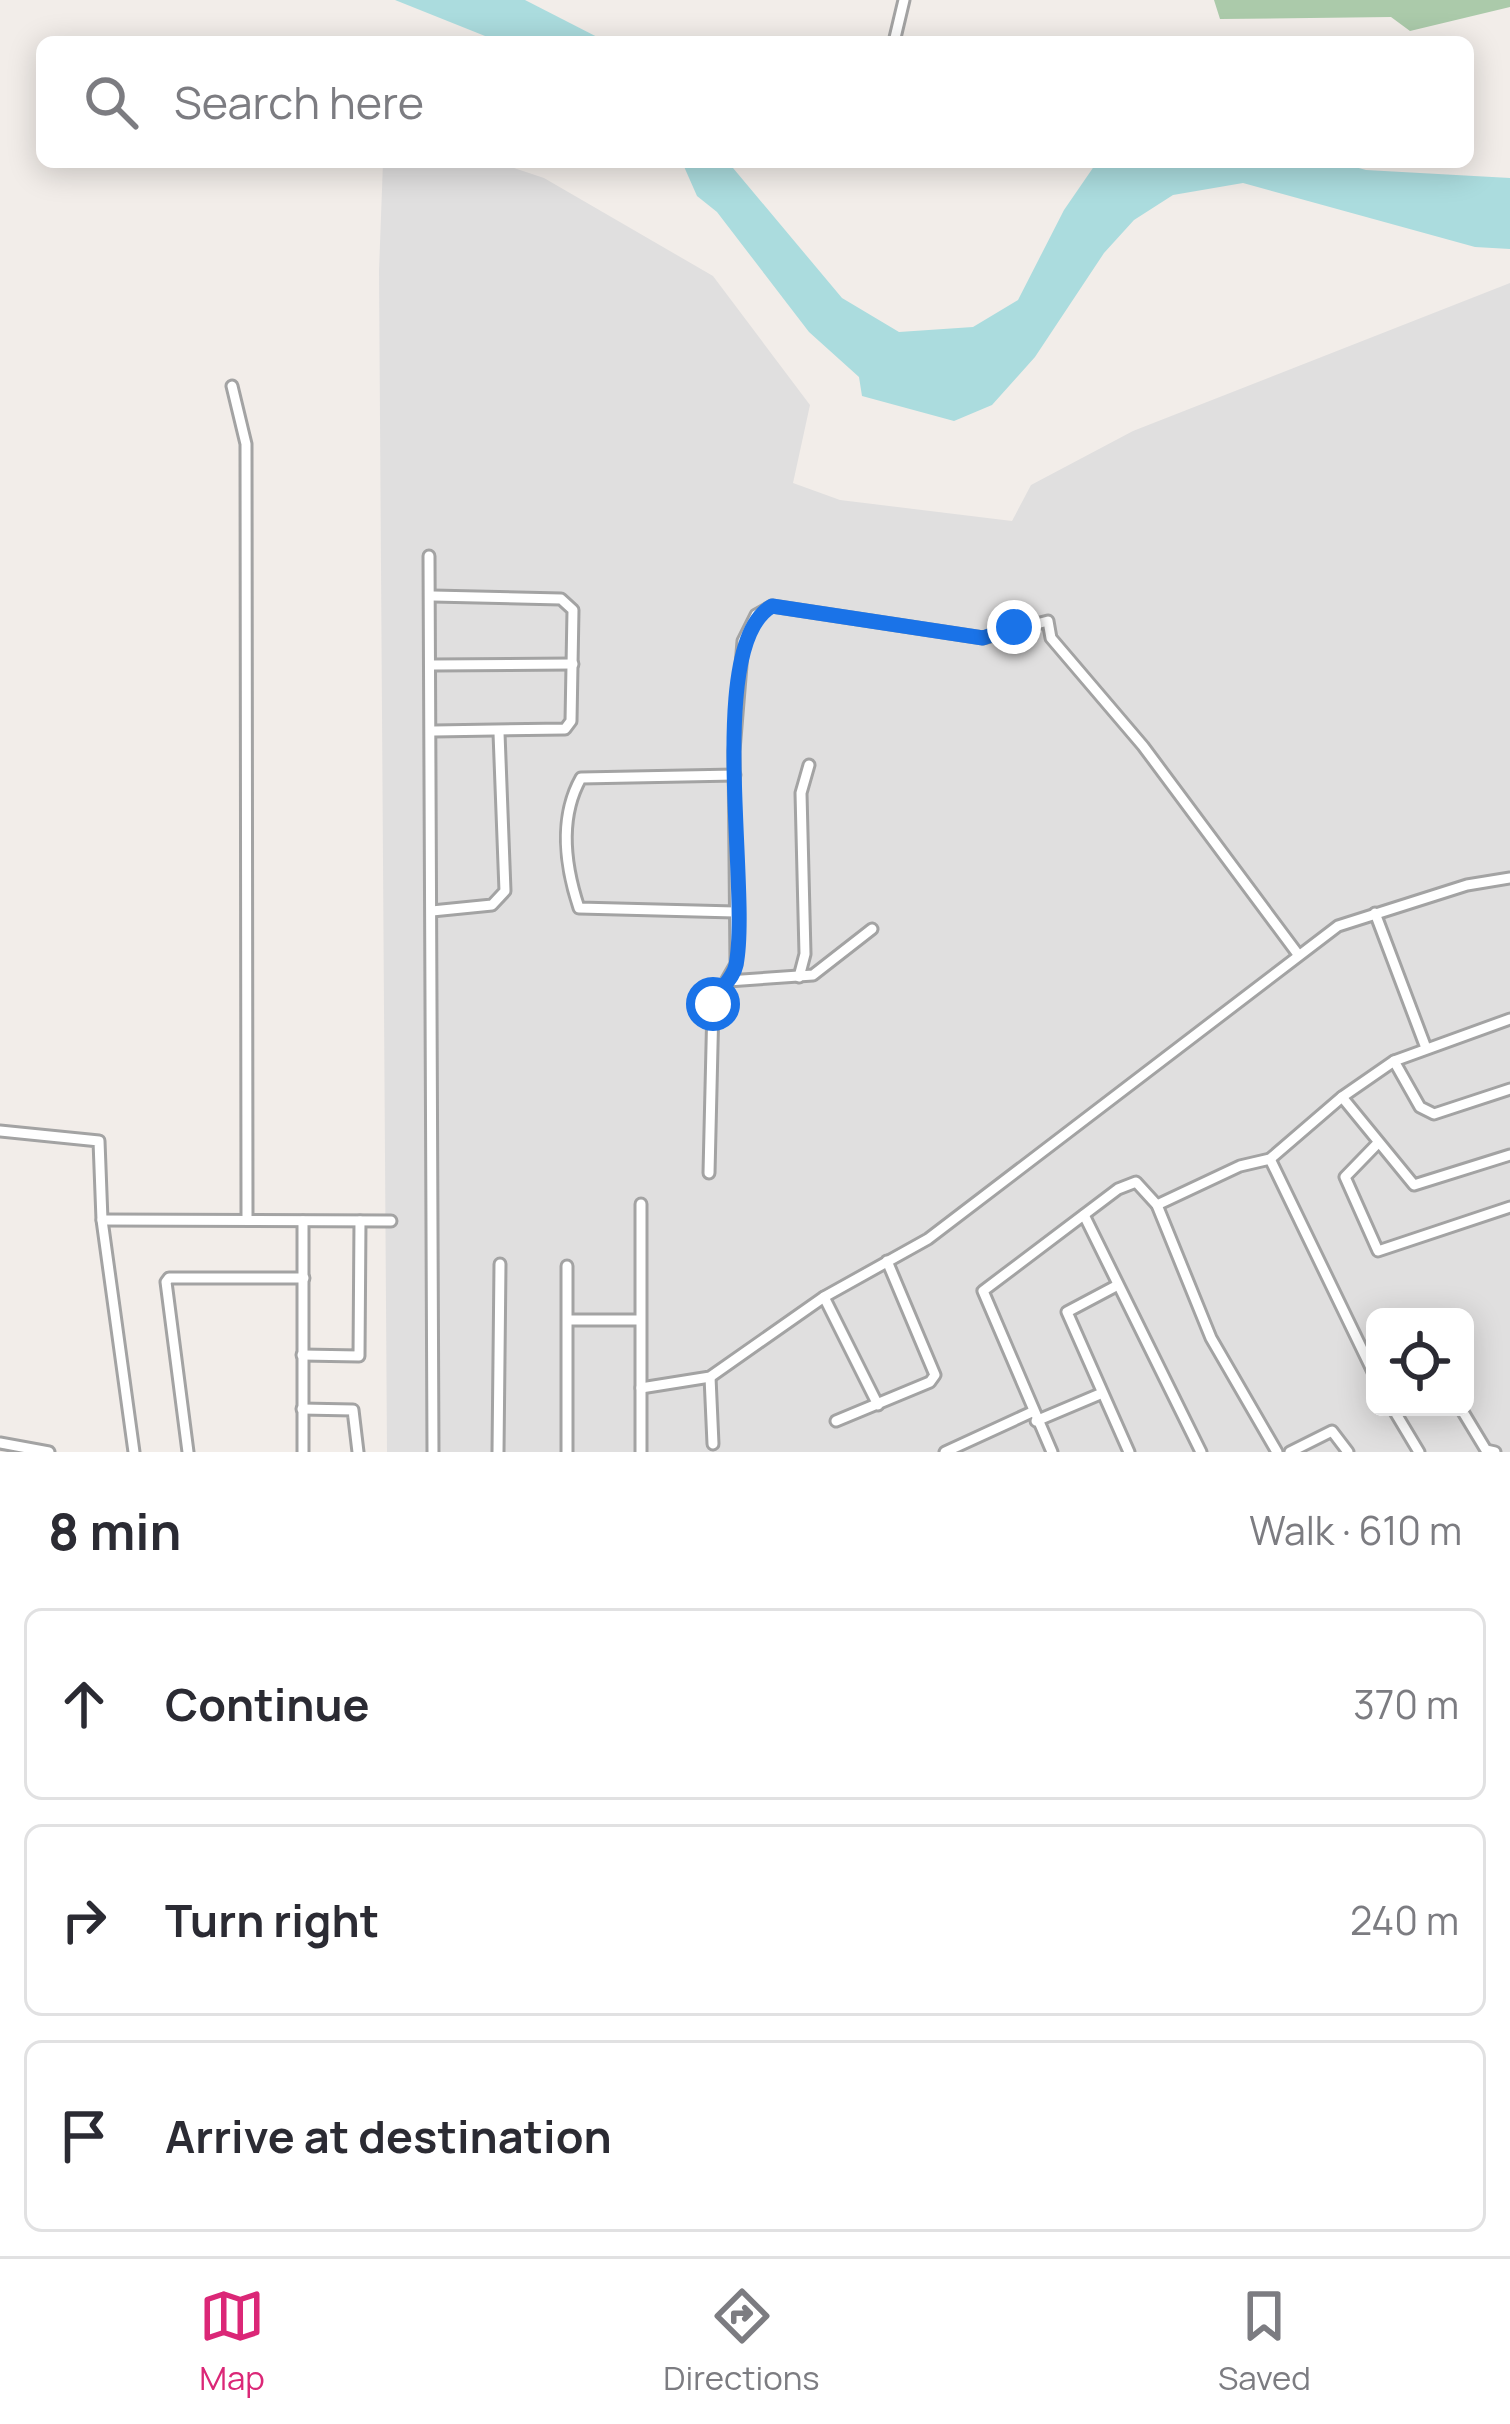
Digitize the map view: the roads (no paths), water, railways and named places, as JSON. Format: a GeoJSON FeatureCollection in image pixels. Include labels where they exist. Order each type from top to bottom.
{"type":"FeatureCollection","features":[{"type":"Feature","properties":{"kind":"street"},"geometry":{"type":"LineString","coordinates":[[895,36],[904,0]]}},
{"type":"Feature","properties":{"kind":"street"},"geometry":{"type":"LineString","coordinates":[[232,386],[246,444],[247,1220]]}},
{"type":"Feature","properties":{"kind":"street"},"geometry":{"type":"LineString","coordinates":[[429,556],[434,664],[433,1452]]}},
{"type":"Feature","properties":{"kind":"street"},"geometry":{"type":"LineString","coordinates":[[433,596],[561,598],[573,610],[572,722],[565,729],[434,731]]}},
{"type":"Feature","properties":{"kind":"street"},"geometry":{"type":"LineString","coordinates":[[709,1173],[713,1004],[736,964],[735,775],[743,641],[757,615],[772,606],[983,638],[1048,621],[1051,638],[1133,733],[1297,953]]}},
{"type":"Feature","properties":{"kind":"street"},"geometry":{"type":"LineString","coordinates":[[434,664],[573,664]]}},
{"type":"Feature","properties":{"kind":"street"},"geometry":{"type":"LineString","coordinates":[[433,911],[492,905],[505,891],[500,733]]}},
{"type":"Feature","properties":{"kind":"street"},"geometry":{"type":"LineString","coordinates":[[800,977],[806,954],[802,794],[809,765]]}},
{"type":"Feature","properties":{"kind":"street"},"geometry":{"type":"LineString","coordinates":[[735,775],[580,778],[569,799],[567,846],[568,877],[579,908],[735,912]]}},
{"type":"Feature","properties":{"kind":"street"},"geometry":{"type":"LineString","coordinates":[[641,1388],[710,1377],[824,1297],[928,1239],[1338,926],[1467,885],[1510,878]]}},
{"type":"Feature","properties":{"kind":"street"},"geometry":{"type":"LineString","coordinates":[[1375,913],[1426,1048]]}},
{"type":"Feature","properties":{"kind":"street"},"geometry":{"type":"LineString","coordinates":[[728,981],[818,973],[872,929]]}},
{"type":"Feature","properties":{"kind":"street"},"geometry":{"type":"LineString","coordinates":[[1157,1204],[1240,1166],[1270,1159],[1342,1097],[1394,1061],[1510,1019]]}},
{"type":"Feature","properties":{"kind":"street"},"geometry":{"type":"LineString","coordinates":[[1394,1061],[1420,1107],[1434,1114],[1510,1090]]}},
{"type":"Feature","properties":{"kind":"street"},"geometry":{"type":"LineString","coordinates":[[1342,1097],[1414,1185],[1510,1155]]}},
{"type":"Feature","properties":{"kind":"street"},"geometry":{"type":"LineString","coordinates":[[0,1131],[99,1141],[102,1220],[134,1452]]}},
{"type":"Feature","properties":{"kind":"street"},"geometry":{"type":"LineString","coordinates":[[1378,1143],[1345,1177],[1378,1251],[1510,1207]]}},
{"type":"Feature","properties":{"kind":"street"},"geometry":{"type":"LineString","coordinates":[[1270,1159],[1366,1357]]}},
{"type":"Feature","properties":{"kind":"street"},"geometry":{"type":"LineString","coordinates":[[1052,1452],[983,1291],[1136,1182],[1157,1204],[1211,1338],[1277,1452]]}},
{"type":"Feature","properties":{"kind":"street"},"geometry":{"type":"LineString","coordinates":[[640,1452],[641,1204]]}},
{"type":"Feature","properties":{"kind":"street"},"geometry":{"type":"LineString","coordinates":[[1084,1215],[1201,1452]]}},
{"type":"Feature","properties":{"kind":"street"},"geometry":{"type":"LineString","coordinates":[[102,1220],[391,1221]]}},
{"type":"Feature","properties":{"kind":"street"},"geometry":{"type":"LineString","coordinates":[[303,1221],[303,1452]]}},
{"type":"Feature","properties":{"kind":"street"},"geometry":{"type":"LineString","coordinates":[[302,1355],[359,1356],[360,1221]]}},
{"type":"Feature","properties":{"kind":"street"},"geometry":{"type":"LineString","coordinates":[[836,1421],[930,1382],[936,1368],[887,1261]]}},
{"type":"Feature","properties":{"kind":"street"},"geometry":{"type":"LineString","coordinates":[[498,1452],[500,1264]]}},
{"type":"Feature","properties":{"kind":"street"},"geometry":{"type":"LineString","coordinates":[[567,1266],[567,1452]]}},
{"type":"Feature","properties":{"kind":"street"},"geometry":{"type":"LineString","coordinates":[[188,1452],[166,1282],[169,1278],[304,1278]]}},
{"type":"Feature","properties":{"kind":"street"},"geometry":{"type":"LineString","coordinates":[[1116,1286],[1067,1312],[1129,1452]]}},
{"type":"Feature","properties":{"kind":"street"},"geometry":{"type":"LineString","coordinates":[[824,1297],[878,1405]]}},
{"type":"Feature","properties":{"kind":"street"},"geometry":{"type":"LineString","coordinates":[[568,1320],[640,1320]]}},
{"type":"Feature","properties":{"kind":"street"},"geometry":{"type":"LineString","coordinates":[[710,1377],[713,1444]]}},
{"type":"Feature","properties":{"kind":"street"},"geometry":{"type":"LineString","coordinates":[[945,1452],[1100,1394]]}},
{"type":"Feature","properties":{"kind":"street"},"geometry":{"type":"LineString","coordinates":[[302,1408],[353,1410],[358,1452]]}},
{"type":"Feature","properties":{"kind":"street"},"geometry":{"type":"LineString","coordinates":[[1397,1416],[1419,1452]]}},
{"type":"Feature","properties":{"kind":"street"},"geometry":{"type":"LineString","coordinates":[[1465,1416],[1486,1450],[1510,1449]]}},
{"type":"Feature","properties":{"kind":"street"},"geometry":{"type":"LineString","coordinates":[[1291,1452],[1332,1431],[1348,1452]]}},
{"type":"Feature","properties":{"kind":"street"},"geometry":{"type":"LineString","coordinates":[[0,1443],[50,1452]]}},
{"type":"Feature","properties":{"kind":"water"},"geometry":{"type":"Polygon","coordinates":[[[395,0],[525,0],[595,36],[485,36],[395,0]]]}},
{"type":"Feature","properties":{"kind":"water"},"geometry":{"type":"Polygon","coordinates":[[[685,168],[733,168],[842,298],[899,332],[973,327],[1018,300],[1064,210],[1093,168],[1359,168],[1510,178],[1510,249],[1475,247],[1243,183],[1173,195],[1134,220],[1104,253],[1035,357],[992,405],[954,421],[862,396],[859,377],[809,332],[717,212],[697,196],[685,168]]]}}]}
